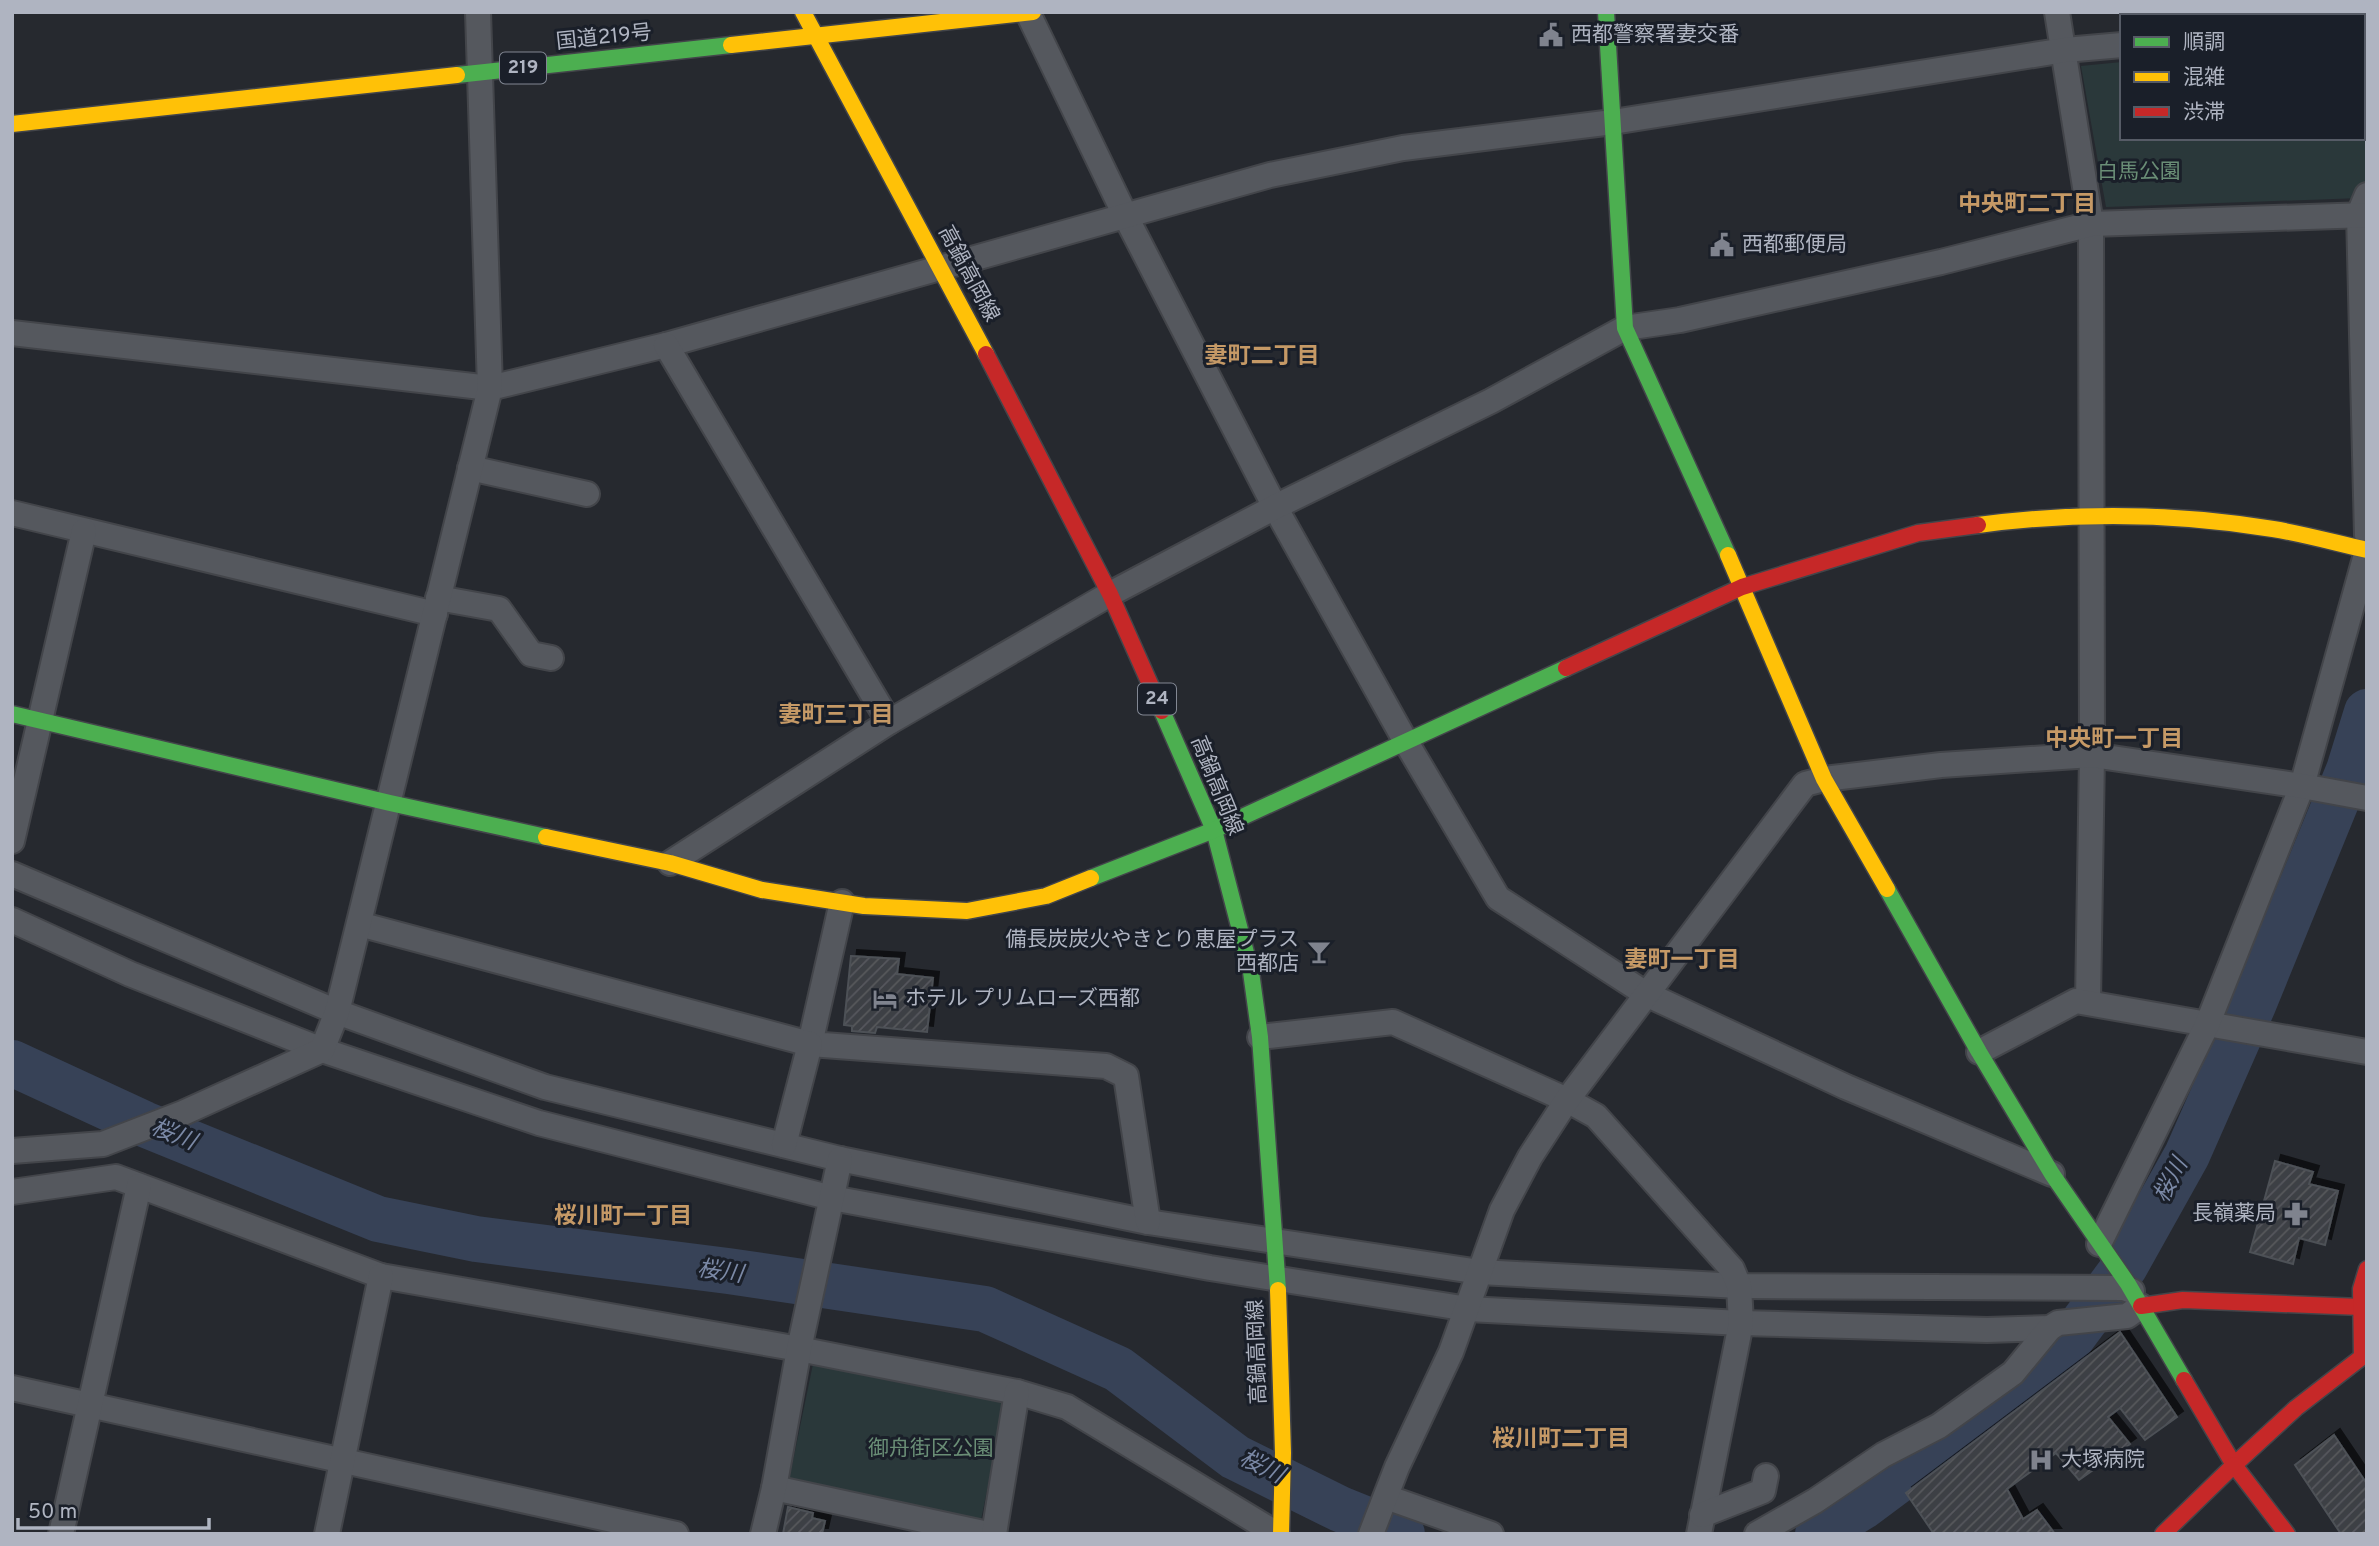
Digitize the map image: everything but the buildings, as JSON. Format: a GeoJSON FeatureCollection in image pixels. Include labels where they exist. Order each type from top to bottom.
{"type":"FeatureCollection","features":[{"type":"Feature","properties":{"kind":"main road","name":"高鍋高岡線"},"geometry":{"type":"LineString","coordinates":[[803,12],[942,269],[1110,594],[1214,830],[1251,972],[1260,1037],[1276,1242],[1283,1452],[1280,1531]]}},
{"type":"Feature","properties":{"kind":"main road"},"geometry":{"type":"LineString","coordinates":[[1606,12],[1625,328],[1742,587],[1824,779],[1979,1052],[2052,1174],[2102,1248],[2234,1465],[2287,1534]]}},
{"type":"Feature","properties":{"kind":"main road","name":"国道219号"},"geometry":{"type":"LineString","coordinates":[[12,124],[1031,13]]}},
{"type":"Feature","properties":{"kind":"main road"},"geometry":{"type":"LineString","coordinates":[[12,714],[390,803],[670,863],[762,890],[864,906],[967,911],[1046,896],[1214,830],[1742,587],[1918,533],[2007,521],[2091,516],[2165,517],[2273,529],[2367,550]]}},
{"type":"Feature","properties":{"kind":"main road"},"geometry":{"type":"LineString","coordinates":[[2163,1534],[2296,1408],[2365,1357],[2361,1289],[2367,1269]]}},
{"type":"Feature","properties":{"kind":"main road"},"geometry":{"type":"LineString","coordinates":[[2130,1297],[2361,1307]]}},
{"type":"Feature","properties":{"kind":"street"},"geometry":{"type":"LineString","coordinates":[[12,1151],[103,1144],[183,1112],[322,1049],[337,1012],[390,803],[489,388],[478,12]]}},
{"type":"Feature","properties":{"kind":"street"},"geometry":{"type":"LineString","coordinates":[[2057,12],[2091,224],[2092,755],[2088,1002]]}},
{"type":"Feature","properties":{"kind":"street"},"geometry":{"type":"LineString","coordinates":[[1031,13],[1126,217],[1275,507],[1406,742],[1498,898],[1646,995],[1846,1087],[2052,1174]]}},
{"type":"Feature","properties":{"kind":"street"},"geometry":{"type":"LineString","coordinates":[[12,333],[489,388],[666,345],[1270,175],[1403,148],[1613,122],[2064,50],[2120,45]]}},
{"type":"Feature","properties":{"kind":"street"},"geometry":{"type":"LineString","coordinates":[[670,863],[888,722],[1110,594],[1275,507],[1492,401],[1625,328],[1680,320],[1941,262],[2091,224],[2364,208],[2367,535]]}},
{"type":"Feature","properties":{"kind":"street"},"geometry":{"type":"LineString","coordinates":[[666,345],[888,722]]}},
{"type":"Feature","properties":{"kind":"street"},"geometry":{"type":"LineString","coordinates":[[470,468],[587,494]]}},
{"type":"Feature","properties":{"kind":"street"},"geometry":{"type":"LineString","coordinates":[[12,513],[84,531],[436,606],[499,609],[531,654],[551,658]]}},
{"type":"Feature","properties":{"kind":"street"},"geometry":{"type":"LineString","coordinates":[[12,841],[84,531]]}},
{"type":"Feature","properties":{"kind":"street"},"geometry":{"type":"LineString","coordinates":[[2102,1248],[2212,1026],[2307,788],[2367,550]]}},
{"type":"Feature","properties":{"kind":"street"},"geometry":{"type":"LineString","coordinates":[[1371,1534],[1451,1352],[1502,1210],[1530,1157],[1567,1100],[1805,784],[1824,779],[1941,765],[2092,755],[2366,798]]}},
{"type":"Feature","properties":{"kind":"street"},"geometry":{"type":"LineString","coordinates":[[12,874],[337,1012],[545,1087],[840,1159],[1148,1222],[1480,1272],[1739,1286],[2057,1289],[2130,1297]]}},
{"type":"Feature","properties":{"kind":"street"},"geometry":{"type":"LineString","coordinates":[[784,1145],[842,902]]}},
{"type":"Feature","properties":{"kind":"street"},"geometry":{"type":"LineString","coordinates":[[12,920],[130,974],[322,1049],[540,1123],[832,1198],[1276,1279],[1468,1309],[1987,1330],[2054,1326],[2130,1297]]}},
{"type":"Feature","properties":{"kind":"street"},"geometry":{"type":"LineString","coordinates":[[359,925],[810,1044],[1106,1066],[1126,1076],[1148,1222]]}},
{"type":"Feature","properties":{"kind":"street"},"geometry":{"type":"LineString","coordinates":[[1979,1052],[2076,1001],[2367,1052]]}},
{"type":"Feature","properties":{"kind":"street"},"geometry":{"type":"LineString","coordinates":[[1260,1037],[1393,1022],[1567,1100],[1596,1116],[1732,1269],[1739,1286],[1741,1322],[1700,1524]]}},
{"type":"Feature","properties":{"kind":"street"},"geometry":{"type":"LineString","coordinates":[[763,1534],[840,1159]]}},
{"type":"Feature","properties":{"kind":"street"},"geometry":{"type":"LineString","coordinates":[[12,1192],[116,1177],[381,1276],[799,1349],[1017,1392],[1067,1408],[1280,1531]]}},
{"type":"Feature","properties":{"kind":"street"},"geometry":{"type":"LineString","coordinates":[[61,1534],[139,1186]]}},
{"type":"Feature","properties":{"kind":"street"},"geometry":{"type":"LineString","coordinates":[[327,1534],[381,1276]]}},
{"type":"Feature","properties":{"kind":"street"},"geometry":{"type":"LineString","coordinates":[[1756,1534],[1815,1502],[1882,1455],[1939,1426],[2013,1373],[2054,1326]]}},
{"type":"Feature","properties":{"kind":"street"},"geometry":{"type":"LineString","coordinates":[[12,1388],[676,1534]]}},
{"type":"Feature","properties":{"kind":"street"},"geometry":{"type":"LineString","coordinates":[[994,1534],[1017,1392]]}},
{"type":"Feature","properties":{"kind":"street"},"geometry":{"type":"LineString","coordinates":[[1700,1524],[1763,1491],[1766,1476]]}},
{"type":"Feature","properties":{"kind":"street"},"geometry":{"type":"LineString","coordinates":[[774,1488],[988,1534]]}},
{"type":"Feature","properties":{"kind":"street"},"geometry":{"type":"LineString","coordinates":[[1384,1503],[1491,1534]]}},
{"type":"Feature","properties":{"kind":"green space","name":"白馬公園"},"geometry":{"type":"Polygon","coordinates":[[[2367,40],[2367,176],[2361,198],[2106,207],[2081,66],[2120,62],[2120,140],[2365,140],[2367,40]]]}},
{"type":"Feature","properties":{"kind":"green space","name":"御舟街区公園"},"geometry":{"type":"Polygon","coordinates":[[[813,1364],[1005,1402],[981,1520],[789,1480],[813,1364]]]}},
{"type":"Feature","properties":{"kind":"waterway","name":"桜川"},"geometry":{"type":"LineString","coordinates":[[1818,1534],[1862,1507],[2051,1366],[2125,1266],[2187,1155],[2253,1005],[2349,770],[2367,712]]}},
{"type":"Feature","properties":{"kind":"waterway","name":"桜川"},"geometry":{"type":"LineString","coordinates":[[12,1063],[144,1124],[378,1219],[476,1239],[728,1271],[985,1309],[1118,1369],[1235,1457],[1340,1509],[1402,1534]]}},
{"type":"Feature","properties":{"kind":"traffic: fast"},"geometry":{"type":"LineString","coordinates":[[1606,12],[1625,328],[1728,555]]}},
{"type":"Feature","properties":{"kind":"traffic: fast"},"geometry":{"type":"LineString","coordinates":[[457,75],[731,45]]}},
{"type":"Feature","properties":{"kind":"traffic: fast"},"geometry":{"type":"LineString","coordinates":[[1091,878],[1214,830],[1566,668]]}},
{"type":"Feature","properties":{"kind":"traffic: fast"},"geometry":{"type":"LineString","coordinates":[[1162,711],[1214,830],[1251,972],[1260,1037],[1278,1290]]}},
{"type":"Feature","properties":{"kind":"traffic: fast"},"geometry":{"type":"LineString","coordinates":[[12,714],[546,837]]}},
{"type":"Feature","properties":{"kind":"traffic: fast"},"geometry":{"type":"LineString","coordinates":[[1887,889],[2052,1174],[2128,1284],[2184,1380]]}},
{"type":"Feature","properties":{"kind":"traffic: slow"},"geometry":{"type":"LineString","coordinates":[[803,12],[986,354]]}},
{"type":"Feature","properties":{"kind":"traffic: slow"},"geometry":{"type":"LineString","coordinates":[[731,45],[1033,12]]}},
{"type":"Feature","properties":{"kind":"traffic: slow"},"geometry":{"type":"LineString","coordinates":[[12,124],[457,75]]}},
{"type":"Feature","properties":{"kind":"traffic: slow"},"geometry":{"type":"LineString","coordinates":[[1978,525],[2088,516],[2163,517],[2273,529],[2367,550]]}},
{"type":"Feature","properties":{"kind":"traffic: slow"},"geometry":{"type":"LineString","coordinates":[[1728,555],[1824,779],[1887,889]]}},
{"type":"Feature","properties":{"kind":"traffic: slow"},"geometry":{"type":"LineString","coordinates":[[546,837],[670,863],[762,890],[864,906],[967,911],[1046,896],[1091,878]]}},
{"type":"Feature","properties":{"kind":"traffic: slow"},"geometry":{"type":"LineString","coordinates":[[1278,1290],[1283,1453],[1281,1534]]}},
{"type":"Feature","properties":{"kind":"traffic: jam"},"geometry":{"type":"LineString","coordinates":[[986,354],[1110,594],[1162,711]]}},
{"type":"Feature","properties":{"kind":"traffic: jam"},"geometry":{"type":"LineString","coordinates":[[1566,668],[1742,587],[1918,533],[1978,525]]}},
{"type":"Feature","properties":{"kind":"traffic: jam"},"geometry":{"type":"LineString","coordinates":[[2184,1380],[2234,1465],[2296,1408],[2362,1357],[2361,1289],[2367,1269]]}},
{"type":"Feature","properties":{"kind":"traffic: jam"},"geometry":{"type":"LineString","coordinates":[[2141,1306],[2183,1300],[2361,1307]]}},
{"type":"Feature","properties":{"kind":"traffic: jam"},"geometry":{"type":"LineString","coordinates":[[2163,1534],[2234,1465],[2287,1534]]}},
{"type":"Feature","properties":{"kind":"place","name":"西都警察署妻交番"},"geometry":{"type":"Point","coordinates":[1551,35]}},
{"type":"Feature","properties":{"kind":"place","name":"西都郵便局"},"geometry":{"type":"Point","coordinates":[1722,245]}},
{"type":"Feature","properties":{"kind":"place","name":"備長炭炭火やきとり恵屋プラス 西都店"},"geometry":{"type":"Point","coordinates":[1319,952]}},
{"type":"Feature","properties":{"kind":"place","name":"ホテル プリムローズ西都"},"geometry":{"type":"Point","coordinates":[885,999]}},
{"type":"Feature","properties":{"kind":"place","name":"長嶺薬局"},"geometry":{"type":"Point","coordinates":[2296,1214]}},
{"type":"Feature","properties":{"kind":"place","name":"大塚病院"},"geometry":{"type":"Point","coordinates":[2041,1460]}},
{"type":"Feature","properties":{"kind":"district","name":"中央町二丁目"},"geometry":{"type":"Point","coordinates":[2027,205]}},
{"type":"Feature","properties":{"kind":"district","name":"妻町二丁目"},"geometry":{"type":"Point","coordinates":[1262,357]}},
{"type":"Feature","properties":{"kind":"district","name":"妻町三丁目"},"geometry":{"type":"Point","coordinates":[836,716]}},
{"type":"Feature","properties":{"kind":"district","name":"中央町一丁目"},"geometry":{"type":"Point","coordinates":[2114,740]}},
{"type":"Feature","properties":{"kind":"district","name":"妻町一丁目"},"geometry":{"type":"Point","coordinates":[1682,961]}},
{"type":"Feature","properties":{"kind":"district","name":"桜川町一丁目"},"geometry":{"type":"Point","coordinates":[623,1217]}},
{"type":"Feature","properties":{"kind":"district","name":"桜川町二丁目"},"geometry":{"type":"Point","coordinates":[1561,1440]}}]}
